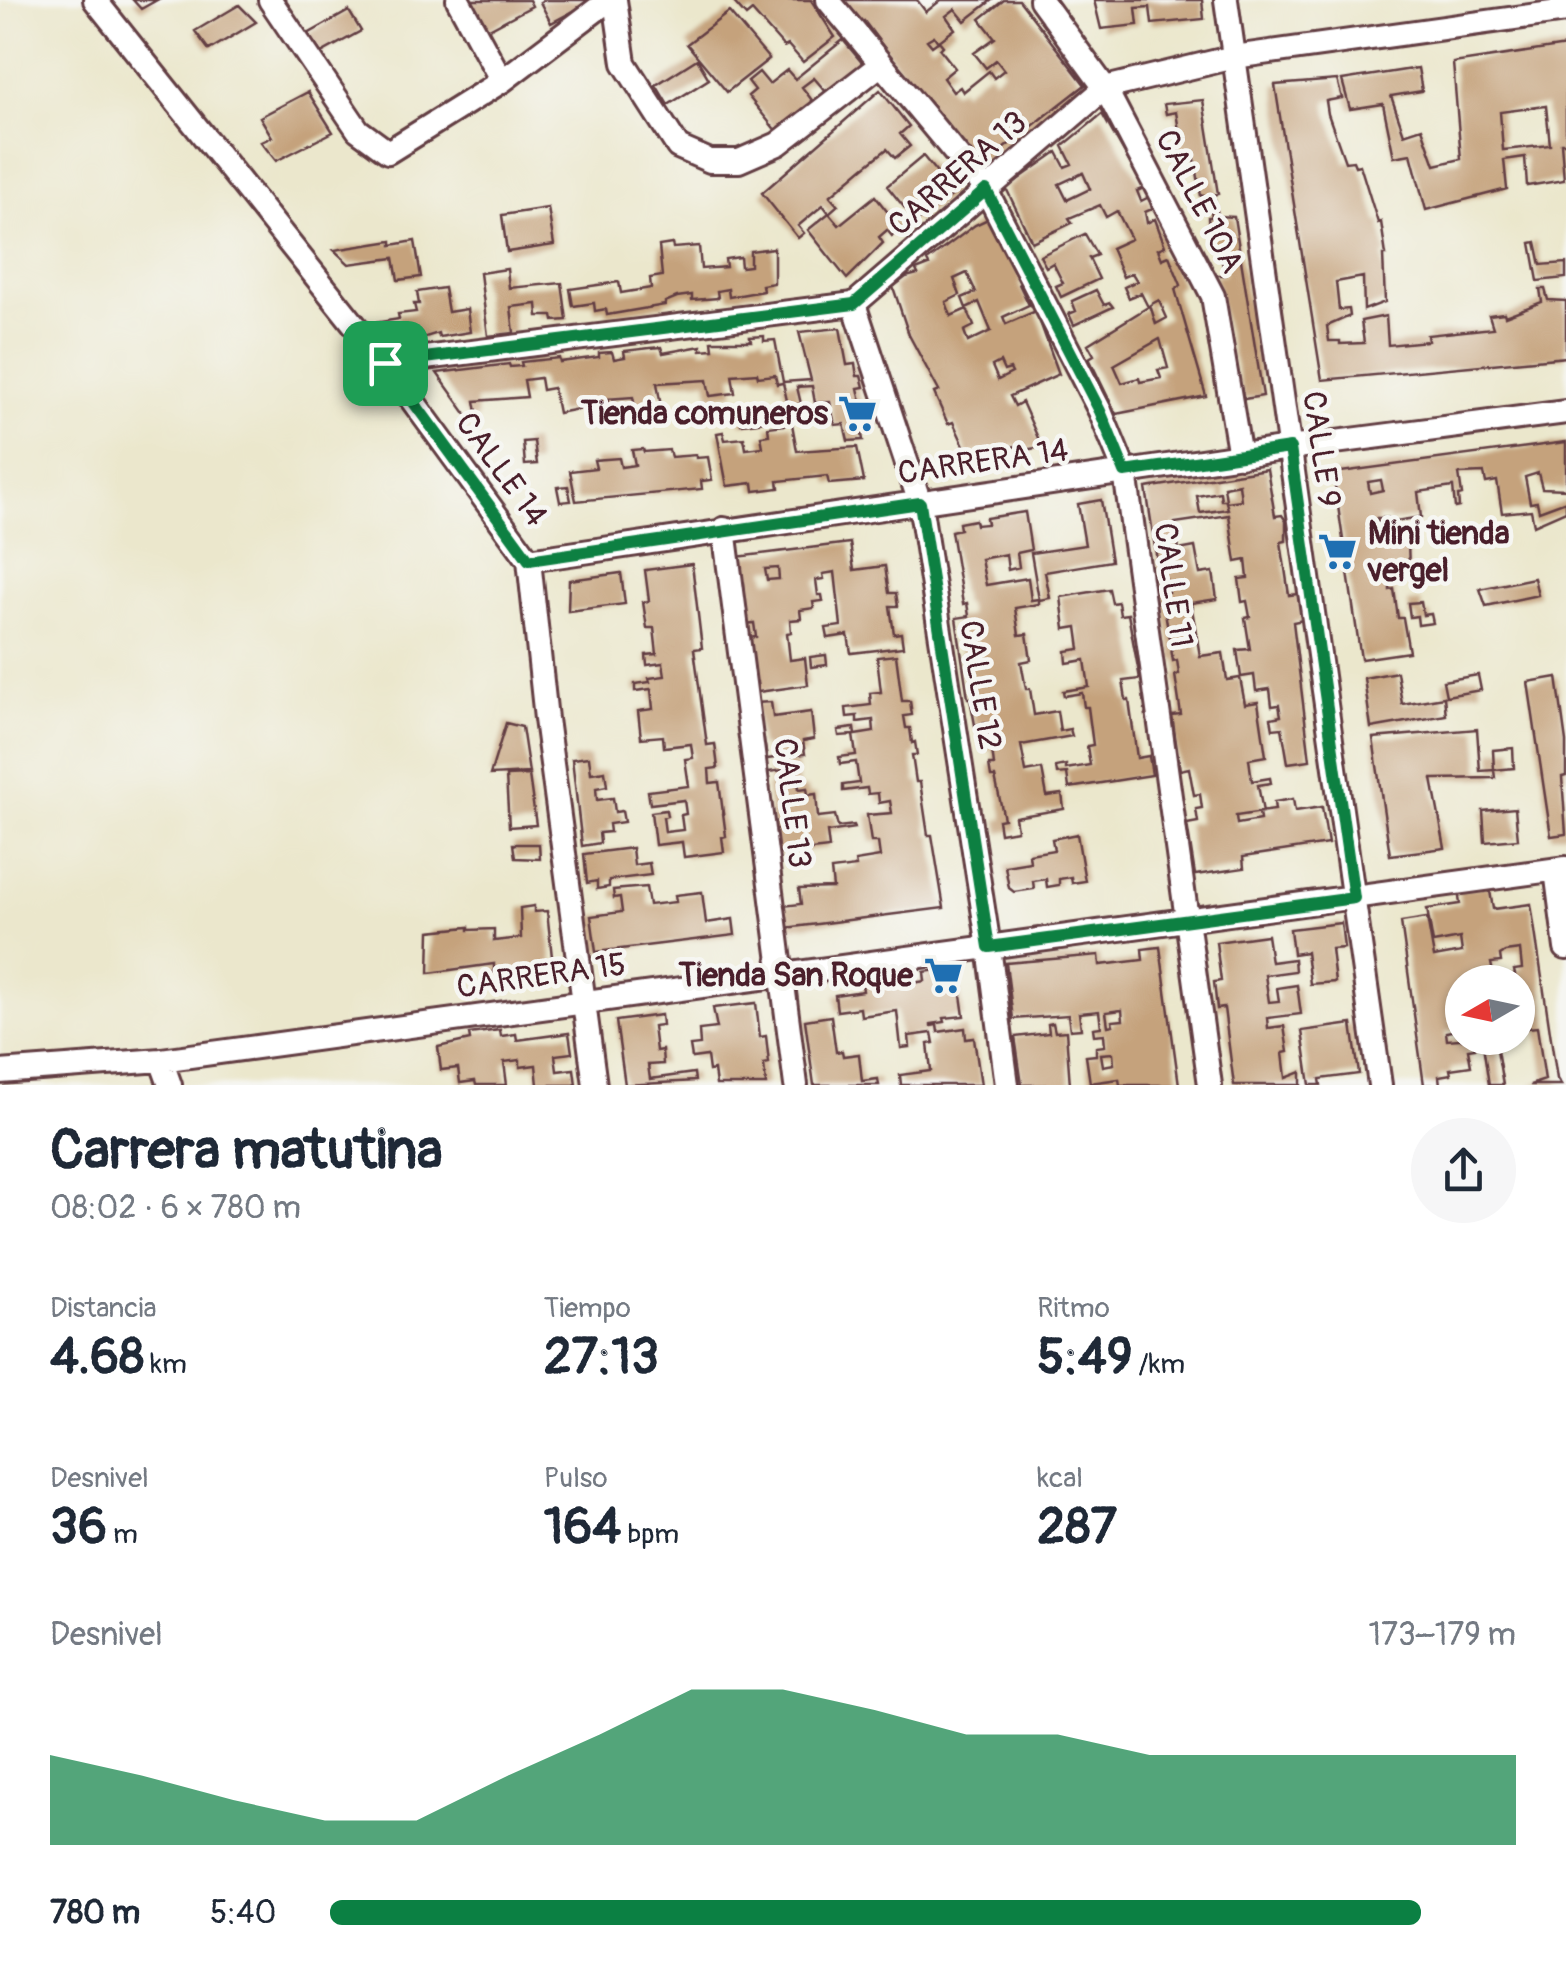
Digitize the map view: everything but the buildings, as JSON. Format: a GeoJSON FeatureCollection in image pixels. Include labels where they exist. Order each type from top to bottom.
{"type":"FeatureCollection","features":[{"type":"Feature","properties":{"kind":"street","name":"CALLE 14"},"geometry":{"type":"LineString","coordinates":[[95,0],[385,363],[529,560],[595,1085]]}},
{"type":"Feature","properties":{"kind":"street"},"geometry":{"type":"LineString","coordinates":[[270,0],[358,130],[388,152],[502,81],[612,0],[624,63],[678,147],[710,161],[740,161],[778,144],[880,64]]}},
{"type":"Feature","properties":{"kind":"street"},"geometry":{"type":"LineString","coordinates":[[458,0],[502,81]]}},
{"type":"Feature","properties":{"kind":"street","name":"CALLE 11"},"geometry":{"type":"LineString","coordinates":[[828,0],[986,190],[1100,411],[1125,472],[1210,1085]]}},
{"type":"Feature","properties":{"kind":"street","name":"CALLE 10A"},"geometry":{"type":"LineString","coordinates":[[1042,0],[1105,88],[1213,296],[1240,456]]}},
{"type":"Feature","properties":{"kind":"street","name":"CALLE 9"},"geometry":{"type":"LineString","coordinates":[[1226,0],[1380,1085]]}},
{"type":"Feature","properties":{"kind":"street","name":"CARRERA 13"},"geometry":{"type":"LineString","coordinates":[[854,304],[1105,88],[1234,58],[1566,10]]}},
{"type":"Feature","properties":{"kind":"street"},"geometry":{"type":"LineString","coordinates":[[385,363],[854,304]]}},
{"type":"Feature","properties":{"kind":"street","name":"CALLE 12"},"geometry":{"type":"LineString","coordinates":[[854,304],[920,503],[1007,1085]]}},
{"type":"Feature","properties":{"kind":"street","name":"CARRERA 14"},"geometry":{"type":"LineString","coordinates":[[529,560],[1290,448],[1566,412]]}},
{"type":"Feature","properties":{"kind":"street","name":"CALLE 13"},"geometry":{"type":"LineString","coordinates":[[724,530],[796,1085]]}},
{"type":"Feature","properties":{"kind":"street"},"geometry":{"type":"LineString","coordinates":[[1561,869],[1566,948]]}},
{"type":"Feature","properties":{"kind":"street","name":"CARRERA 15"},"geometry":{"type":"LineString","coordinates":[[0,1072],[161,1060],[1561,869]]}},
{"type":"Feature","properties":{"kind":"street"},"geometry":{"type":"LineString","coordinates":[[161,1060],[170,1085]]}},
{"type":"Feature","properties":{"kind":"place","name":"Tienda comuneros"},"geometry":{"type":"Point","coordinates":[858,413]}},
{"type":"Feature","properties":{"kind":"place","name":"Mini tienda vergel"},"geometry":{"type":"Point","coordinates":[1338,551]}},
{"type":"Feature","properties":{"kind":"place","name":"Tienda San Roque"},"geometry":{"type":"Point","coordinates":[943,975]}},
{"type":"Feature","properties":{"kind":"route"},"geometry":{"type":"LineString","coordinates":[[986,190],[1100,411],[1125,472],[1290,448],[1354,898],[989,947],[920,503],[529,560],[385,363],[854,304],[986,190]]}}]}
